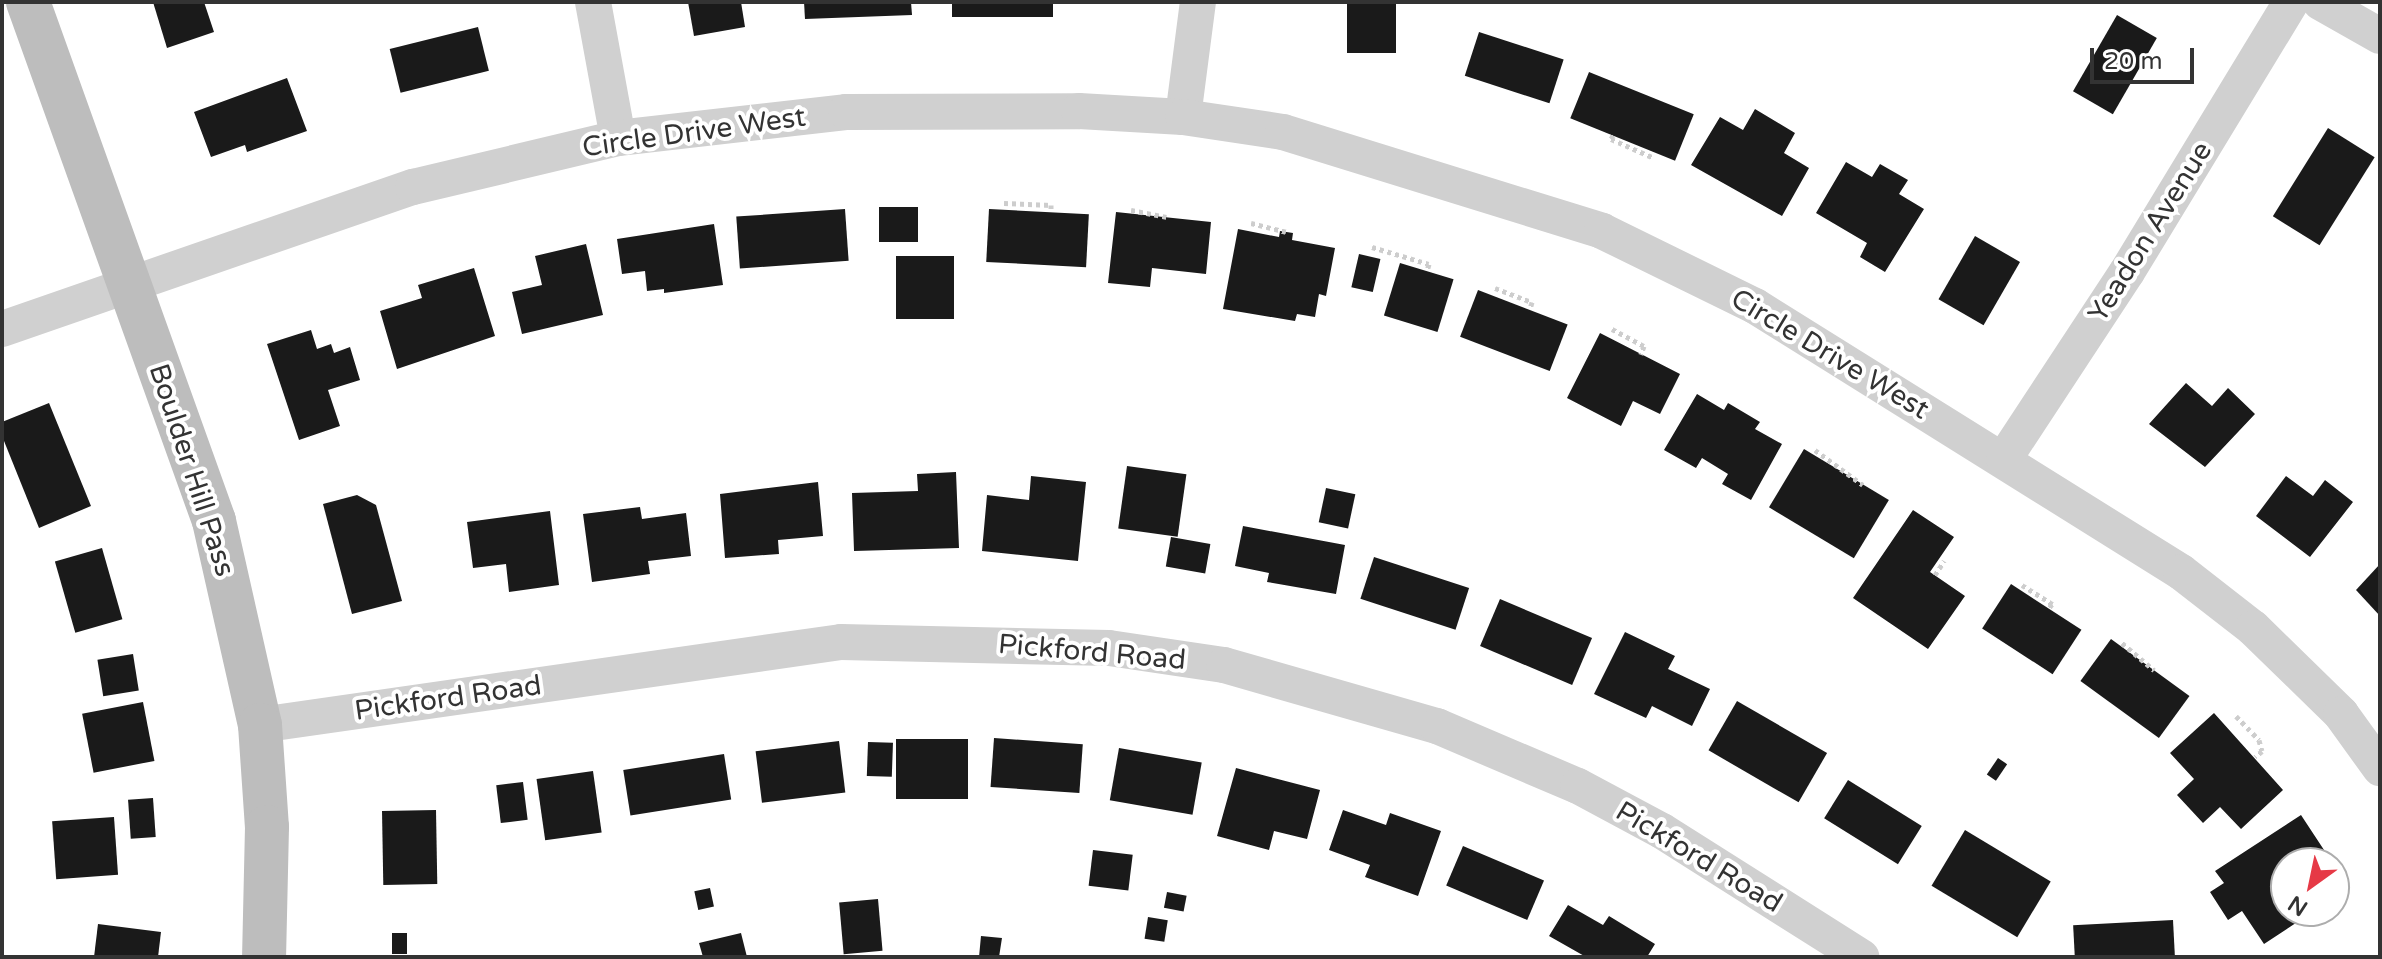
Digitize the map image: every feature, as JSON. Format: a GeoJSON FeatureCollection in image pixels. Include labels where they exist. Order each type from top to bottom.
{"type":"FeatureCollection","features":[{"type":"Feature","properties":{"kind":"street","name":"Boulder Hill Pass"},"geometry":{"type":"LineString","coordinates":[[28,2],[214,521],[260,725],[267,827],[264,957]]}},
{"type":"Feature","properties":{"kind":"street"},"geometry":{"type":"LineString","coordinates":[[593,2],[618,138]]}},
{"type":"Feature","properties":{"kind":"street"},"geometry":{"type":"LineString","coordinates":[[1183,117],[1198,2]]}},
{"type":"Feature","properties":{"kind":"street","name":"Yeadon Avenue"},"geometry":{"type":"LineString","coordinates":[[2004,459],[2127,272],[2291,2]]}},
{"type":"Feature","properties":{"kind":"street"},"geometry":{"type":"LineString","coordinates":[[2320,2],[2380,36]]}},
{"type":"Feature","properties":{"kind":"street","name":"Circle Drive West"},"geometry":{"type":"LineString","coordinates":[[2,329],[413,187],[618,138],[846,112],[1079,111],[1183,117],[1283,132],[1602,231],[1755,306],[2181,572],[2253,628],[2341,714],[2380,768]]}},
{"type":"Feature","properties":{"kind":"street","name":"Pickford Road"},"geometry":{"type":"LineString","coordinates":[[260,725],[841,642],[1109,648],[1224,665],[1437,726],[1578,786],[1662,831],[1861,957]]}},
{"type":"Feature","properties":{"kind":"path"},"geometry":{"type":"LineString","coordinates":[[1613,135],[1611,139],[1652,157]]}},
{"type":"Feature","properties":{"kind":"path"},"geometry":{"type":"LineString","coordinates":[[1004,203],[1051,205],[1051,212]]}},
{"type":"Feature","properties":{"kind":"path"},"geometry":{"type":"LineString","coordinates":[[1131,210],[1166,217]]}},
{"type":"Feature","properties":{"kind":"path"},"geometry":{"type":"LineString","coordinates":[[1251,223],[1286,232]]}},
{"type":"Feature","properties":{"kind":"path"},"geometry":{"type":"LineString","coordinates":[[1372,247],[1429,264],[1427,271]]}},
{"type":"Feature","properties":{"kind":"path"},"geometry":{"type":"LineString","coordinates":[[1495,288],[1532,302],[1530,309]]}},
{"type":"Feature","properties":{"kind":"path"},"geometry":{"type":"LineString","coordinates":[[1612,329],[1644,346],[1641,354]]}},
{"type":"Feature","properties":{"kind":"path"},"geometry":{"type":"LineString","coordinates":[[1815,450],[1863,485]]}},
{"type":"Feature","properties":{"kind":"path"},"geometry":{"type":"LineString","coordinates":[[1935,575],[1944,561]]}},
{"type":"Feature","properties":{"kind":"path"},"geometry":{"type":"LineString","coordinates":[[2022,585],[2052,604],[2049,608]]}},
{"type":"Feature","properties":{"kind":"path"},"geometry":{"type":"LineString","coordinates":[[2122,643],[2154,670]]}},
{"type":"Feature","properties":{"kind":"path"},"geometry":{"type":"LineString","coordinates":[[2236,716],[2259,740],[2262,751],[2255,757]]}},
{"type":"Feature","properties":{"kind":"building"},"geometry":{"type":"Polygon","coordinates":[[[153,2],[204,2],[214,32],[167,48],[153,2]]]}},
{"type":"Feature","properties":{"kind":"building"},"geometry":{"type":"Polygon","coordinates":[[[688,2],[741,2],[745,27],[694,36],[688,2]]]}},
{"type":"Feature","properties":{"kind":"building"},"geometry":{"type":"Polygon","coordinates":[[[804,2],[911,2],[912,15],[805,19],[804,2]]]}},
{"type":"Feature","properties":{"kind":"building"},"geometry":{"type":"Polygon","coordinates":[[[952,2],[1053,2],[1053,17],[952,17],[952,2]]]}},
{"type":"Feature","properties":{"kind":"building"},"geometry":{"type":"Polygon","coordinates":[[[1347,2],[1396,2],[1396,53],[1347,53],[1347,2]]]}},
{"type":"Feature","properties":{"kind":"building"},"geometry":{"type":"Polygon","coordinates":[[[2117,15],[2157,38],[2113,114],[2073,91],[2117,15]]]}},
{"type":"Feature","properties":{"kind":"building"},"geometry":{"type":"Polygon","coordinates":[[[478,27],[489,71],[401,93],[390,49],[478,27]]]}},
{"type":"Feature","properties":{"kind":"building"},"geometry":{"type":"Polygon","coordinates":[[[1479,32],[1564,60],[1549,103],[1465,76],[1479,32]]]}},
{"type":"Feature","properties":{"kind":"building"},"geometry":{"type":"Polygon","coordinates":[[[1589,72],[1694,114],[1675,161],[1570,118],[1589,72]]]}},
{"type":"Feature","properties":{"kind":"building"},"geometry":{"type":"Polygon","coordinates":[[[287,78],[307,131],[247,152],[245,145],[211,157],[194,112],[287,78]]]}},
{"type":"Feature","properties":{"kind":"building"},"geometry":{"type":"Polygon","coordinates":[[[1755,109],[1795,133],[1784,153],[1809,168],[1782,216],[1691,165],[1720,117],[1743,130],[1755,109]]]}},
{"type":"Feature","properties":{"kind":"building"},"geometry":{"type":"Polygon","coordinates":[[[2328,128],[2375,157],[2320,245],[2273,216],[2328,128]]]}},
{"type":"Feature","properties":{"kind":"building"},"geometry":{"type":"Polygon","coordinates":[[[1846,162],[1872,177],[1880,164],[1908,180],[1899,194],[1924,209],[1885,272],[1860,257],[1867,243],[1816,213],[1846,162]]]}},
{"type":"Feature","properties":{"kind":"building"},"geometry":{"type":"Polygon","coordinates":[[[879,207],[918,207],[918,242],[879,242],[879,207]]]}},
{"type":"Feature","properties":{"kind":"building"},"geometry":{"type":"Polygon","coordinates":[[[845,209],[849,261],[740,268],[736,217],[845,209]]]}},
{"type":"Feature","properties":{"kind":"building"},"geometry":{"type":"Polygon","coordinates":[[[989,209],[1089,214],[1086,267],[986,262],[989,209]]]}},
{"type":"Feature","properties":{"kind":"building"},"geometry":{"type":"Polygon","coordinates":[[[1116,212],[1211,222],[1206,274],[1152,268],[1150,287],[1108,283],[1116,212]]]}},
{"type":"Feature","properties":{"kind":"building"},"geometry":{"type":"Polygon","coordinates":[[[714,224],[723,285],[664,293],[664,289],[647,291],[645,271],[622,274],[617,239],[714,224]]]}},
{"type":"Feature","properties":{"kind":"building"},"geometry":{"type":"Polygon","coordinates":[[[1238,229],[1279,237],[1280,231],[1293,233],[1292,240],[1335,248],[1326,296],[1319,294],[1315,317],[1297,314],[1295,321],[1223,309],[1238,229]]]}},
{"type":"Feature","properties":{"kind":"building"},"geometry":{"type":"Polygon","coordinates":[[[1975,236],[2020,262],[1984,325],[1938,299],[1975,236]]]}},
{"type":"Feature","properties":{"kind":"building"},"geometry":{"type":"Polygon","coordinates":[[[586,244],[603,315],[522,334],[512,292],[542,285],[535,256],[586,244]]]}},
{"type":"Feature","properties":{"kind":"building"},"geometry":{"type":"Polygon","coordinates":[[[1359,254],[1380,259],[1373,292],[1351,287],[1359,254]]]}},
{"type":"Feature","properties":{"kind":"building"},"geometry":{"type":"Polygon","coordinates":[[[896,256],[954,256],[954,319],[896,319],[896,256]]]}},
{"type":"Feature","properties":{"kind":"building"},"geometry":{"type":"Polygon","coordinates":[[[1400,263],[1454,279],[1437,332],[1384,316],[1400,263]]]}},
{"type":"Feature","properties":{"kind":"building"},"geometry":{"type":"Polygon","coordinates":[[[474,268],[495,336],[397,369],[380,311],[422,298],[418,285],[474,268]]]}},
{"type":"Feature","properties":{"kind":"building"},"geometry":{"type":"Polygon","coordinates":[[[1478,290],[1568,324],[1550,371],[1460,337],[1478,290]]]}},
{"type":"Feature","properties":{"kind":"building"},"geometry":{"type":"Polygon","coordinates":[[[311,330],[317,349],[331,344],[334,353],[350,347],[360,380],[328,390],[340,426],[299,440],[267,344],[311,330]]]}},
{"type":"Feature","properties":{"kind":"building"},"geometry":{"type":"Polygon","coordinates":[[[1600,333],[1680,374],[1660,414],[1633,401],[1621,426],[1567,398],[1600,333]]]}},
{"type":"Feature","properties":{"kind":"building"},"geometry":{"type":"Polygon","coordinates":[[[2186,383],[2212,406],[2228,388],[2255,414],[2205,467],[2149,424],[2186,383]]]}},
{"type":"Feature","properties":{"kind":"building"},"geometry":{"type":"Polygon","coordinates":[[[1697,394],[1724,410],[1728,403],[1760,422],[1755,429],[1782,444],[1751,500],[1722,484],[1728,474],[1702,458],[1696,468],[1664,450],[1697,394]]]}},
{"type":"Feature","properties":{"kind":"building"},"geometry":{"type":"Polygon","coordinates":[[[49,403],[91,506],[39,528],[2,436],[2,422],[49,403]]]}},
{"type":"Feature","properties":{"kind":"building"},"geometry":{"type":"Polygon","coordinates":[[[1804,449],[1889,500],[1854,558],[1769,507],[1804,449]]]}},
{"type":"Feature","properties":{"kind":"building"},"geometry":{"type":"Polygon","coordinates":[[[1127,466],[1186,474],[1178,537],[1118,528],[1127,466]]]}},
{"type":"Feature","properties":{"kind":"building"},"geometry":{"type":"Polygon","coordinates":[[[956,472],[959,548],[854,551],[852,493],[918,491],[917,474],[956,472]]]}},
{"type":"Feature","properties":{"kind":"building"},"geometry":{"type":"Polygon","coordinates":[[[1031,476],[1086,482],[1078,561],[982,551],[987,495],[1029,500],[1031,476]]]}},
{"type":"Feature","properties":{"kind":"building"},"geometry":{"type":"Polygon","coordinates":[[[2286,476],[2313,496],[2325,480],[2353,502],[2310,557],[2256,516],[2286,476]]]}},
{"type":"Feature","properties":{"kind":"building"},"geometry":{"type":"Polygon","coordinates":[[[818,482],[823,536],[778,540],[779,554],[725,558],[720,494],[818,482]]]}},
{"type":"Feature","properties":{"kind":"building"},"geometry":{"type":"Polygon","coordinates":[[[1326,488],[1355,494],[1348,528],[1319,522],[1326,488]]]}},
{"type":"Feature","properties":{"kind":"building"},"geometry":{"type":"Polygon","coordinates":[[[357,495],[376,505],[402,601],[352,614],[323,504],[357,495]]]}},
{"type":"Feature","properties":{"kind":"building"},"geometry":{"type":"Polygon","coordinates":[[[640,507],[642,519],[686,513],[691,556],[648,561],[650,574],[592,582],[583,514],[640,507]]]}},
{"type":"Feature","properties":{"kind":"building"},"geometry":{"type":"Polygon","coordinates":[[[1913,510],[1954,537],[1930,572],[1965,596],[1928,649],[1853,598],[1913,510]]]}},
{"type":"Feature","properties":{"kind":"building"},"geometry":{"type":"Polygon","coordinates":[[[550,511],[559,585],[509,592],[506,564],[473,568],[467,522],[550,511]]]}},
{"type":"Feature","properties":{"kind":"building"},"geometry":{"type":"Polygon","coordinates":[[[1243,526],[1345,545],[1336,594],[1267,582],[1269,573],[1235,566],[1243,526]]]}},
{"type":"Feature","properties":{"kind":"building"},"geometry":{"type":"Polygon","coordinates":[[[1171,537],[1210,544],[1205,573],[1166,567],[1171,537]]]}},
{"type":"Feature","properties":{"kind":"building"},"geometry":{"type":"Polygon","coordinates":[[[102,548],[122,619],[75,633],[55,562],[102,548]]]}},
{"type":"Feature","properties":{"kind":"building"},"geometry":{"type":"Polygon","coordinates":[[[1374,557],[1469,588],[1456,630],[1360,599],[1374,557]]]}},
{"type":"Feature","properties":{"kind":"building"},"geometry":{"type":"Polygon","coordinates":[[[2380,564],[2380,616],[2356,590],[2380,564]]]}},
{"type":"Feature","properties":{"kind":"building"},"geometry":{"type":"Polygon","coordinates":[[[2011,584],[2081,630],[2053,674],[1982,628],[2011,584]]]}},
{"type":"Feature","properties":{"kind":"building"},"geometry":{"type":"Polygon","coordinates":[[[1500,599],[1592,638],[1572,685],[1480,646],[1500,599]]]}},
{"type":"Feature","properties":{"kind":"building"},"geometry":{"type":"Polygon","coordinates":[[[1625,632],[1675,656],[1668,669],[1710,689],[1692,726],[1652,706],[1646,718],[1594,694],[1625,632]]]}},
{"type":"Feature","properties":{"kind":"building"},"geometry":{"type":"Polygon","coordinates":[[[2111,639],[2189,696],[2159,738],[2080,681],[2111,639]]]}},
{"type":"Feature","properties":{"kind":"building"},"geometry":{"type":"Polygon","coordinates":[[[133,654],[139,691],[103,696],[97,660],[133,654]]]}},
{"type":"Feature","properties":{"kind":"building"},"geometry":{"type":"Polygon","coordinates":[[[1737,701],[1827,753],[1799,802],[1708,750],[1737,701]]]}},
{"type":"Feature","properties":{"kind":"building"},"geometry":{"type":"Polygon","coordinates":[[[143,702],[154,761],[94,773],[82,714],[143,702]]]}},
{"type":"Feature","properties":{"kind":"building"},"geometry":{"type":"Polygon","coordinates":[[[2214,713],[2283,790],[2241,829],[2220,807],[2203,823],[2177,795],[2194,779],[2170,753],[2214,713]]]}},
{"type":"Feature","properties":{"kind":"building"},"geometry":{"type":"Polygon","coordinates":[[[994,738],[1083,744],[1079,793],[991,787],[994,738]]]}},
{"type":"Feature","properties":{"kind":"building"},"geometry":{"type":"Polygon","coordinates":[[[896,739],[968,739],[968,799],[896,799],[896,739]]]}},
{"type":"Feature","properties":{"kind":"building"},"geometry":{"type":"Polygon","coordinates":[[[839,741],[845,793],[762,803],[756,751],[839,741]]]}},
{"type":"Feature","properties":{"kind":"building"},"geometry":{"type":"Polygon","coordinates":[[[868,742],[893,743],[892,777],[867,776],[868,742]]]}},
{"type":"Feature","properties":{"kind":"building"},"geometry":{"type":"Polygon","coordinates":[[[1119,748],[1202,763],[1193,815],[1110,800],[1119,748]]]}},
{"type":"Feature","properties":{"kind":"building"},"geometry":{"type":"Polygon","coordinates":[[[724,754],[731,799],[630,815],[623,770],[724,754]]]}},
{"type":"Feature","properties":{"kind":"building"},"geometry":{"type":"Polygon","coordinates":[[[1998,758],[2007,764],[1996,781],[1987,775],[1998,758]]]}},
{"type":"Feature","properties":{"kind":"building"},"geometry":{"type":"Polygon","coordinates":[[[1236,768],[1320,790],[1307,839],[1274,831],[1269,850],[1217,836],[1236,768]]]}},
{"type":"Feature","properties":{"kind":"building"},"geometry":{"type":"Polygon","coordinates":[[[593,771],[602,832],[545,840],[537,779],[593,771]]]}},
{"type":"Feature","properties":{"kind":"building"},"geometry":{"type":"Polygon","coordinates":[[[1848,780],[1922,826],[1898,864],[1824,818],[1848,780]]]}},
{"type":"Feature","properties":{"kind":"building"},"geometry":{"type":"Polygon","coordinates":[[[523,782],[528,820],[501,823],[496,785],[523,782]]]}},
{"type":"Feature","properties":{"kind":"building"},"geometry":{"type":"Polygon","coordinates":[[[153,798],[156,837],[131,839],[128,800],[153,798]]]}},
{"type":"Feature","properties":{"kind":"building"},"geometry":{"type":"Polygon","coordinates":[[[436,810],[437,884],[383,885],[382,811],[436,810]]]}},
{"type":"Feature","properties":{"kind":"building"},"geometry":{"type":"Polygon","coordinates":[[[1343,810],[1386,825],[1390,813],[1441,831],[1418,896],[1365,877],[1370,865],[1329,850],[1343,810]]]}},
{"type":"Feature","properties":{"kind":"building"},"geometry":{"type":"Polygon","coordinates":[[[2301,815],[2322,847],[2270,847],[2270,927],[2290,927],[2264,944],[2242,911],[2228,920],[2210,892],[2224,883],[2215,871],[2301,815]]]}},
{"type":"Feature","properties":{"kind":"building"},"geometry":{"type":"Polygon","coordinates":[[[114,817],[118,875],[56,879],[52,821],[114,817]]]}},
{"type":"Feature","properties":{"kind":"building"},"geometry":{"type":"Polygon","coordinates":[[[1965,830],[2051,882],[2017,937],[1932,886],[1965,830]]]}},
{"type":"Feature","properties":{"kind":"building"},"geometry":{"type":"Polygon","coordinates":[[[1463,846],[1544,880],[1527,920],[1446,886],[1463,846]]]}},
{"type":"Feature","properties":{"kind":"building"},"geometry":{"type":"Polygon","coordinates":[[[1093,850],[1133,855],[1128,891],[1089,886],[1093,850]]]}},
{"type":"Feature","properties":{"kind":"building"},"geometry":{"type":"Polygon","coordinates":[[[710,888],[714,907],[698,910],[694,891],[710,888]]]}},
{"type":"Feature","properties":{"kind":"building"},"geometry":{"type":"Polygon","coordinates":[[[1167,892],[1187,896],[1184,912],[1164,908],[1167,892]]]}},
{"type":"Feature","properties":{"kind":"building"},"geometry":{"type":"Polygon","coordinates":[[[878,899],[883,951],[844,954],[839,902],[878,899]]]}},
{"type":"Feature","properties":{"kind":"building"},"geometry":{"type":"Polygon","coordinates":[[[1568,905],[1603,925],[1609,916],[1655,944],[1647,957],[1586,957],[1549,936],[1568,905]]]}},
{"type":"Feature","properties":{"kind":"building"},"geometry":{"type":"Polygon","coordinates":[[[1148,917],[1168,920],[1164,942],[1145,939],[1148,917]]]}},
{"type":"Feature","properties":{"kind":"building"},"geometry":{"type":"Polygon","coordinates":[[[2173,920],[2175,957],[2075,957],[2073,925],[2173,920]]]}},
{"type":"Feature","properties":{"kind":"building"},"geometry":{"type":"Polygon","coordinates":[[[98,924],[161,932],[158,957],[94,957],[98,924]]]}},
{"type":"Feature","properties":{"kind":"building"},"geometry":{"type":"Polygon","coordinates":[[[392,933],[407,933],[407,954],[392,954],[392,933]]]}},
{"type":"Feature","properties":{"kind":"building"},"geometry":{"type":"Polygon","coordinates":[[[741,933],[747,957],[703,957],[699,943],[741,933]]]}},
{"type":"Feature","properties":{"kind":"building"},"geometry":{"type":"Polygon","coordinates":[[[981,936],[1002,938],[999,957],[979,957],[981,936]]]}}]}
